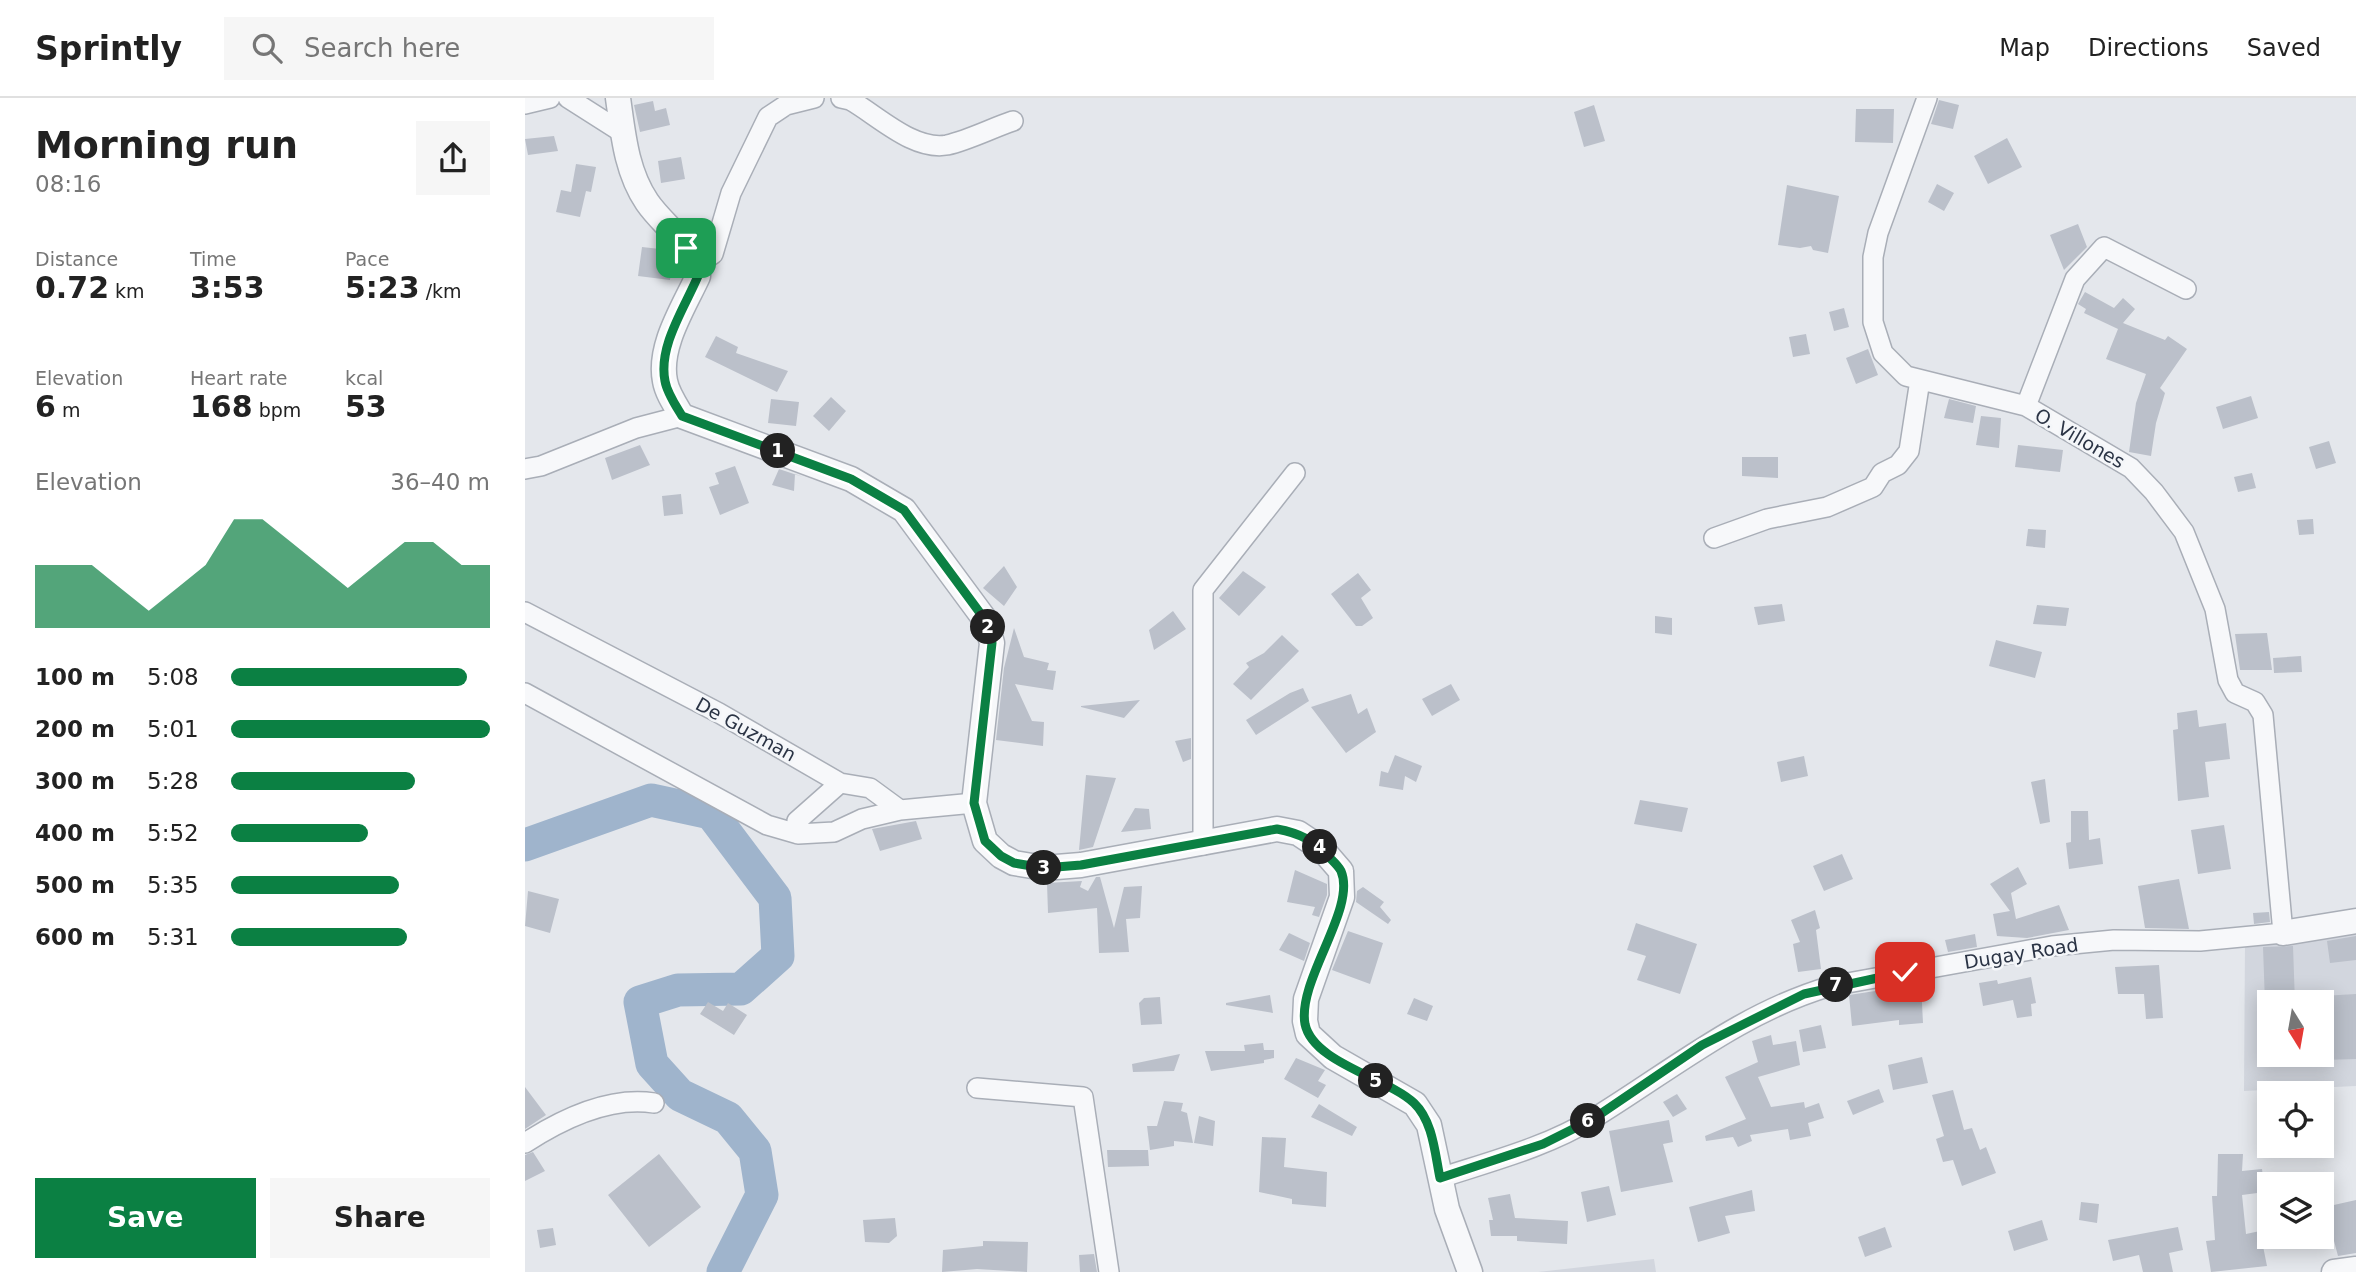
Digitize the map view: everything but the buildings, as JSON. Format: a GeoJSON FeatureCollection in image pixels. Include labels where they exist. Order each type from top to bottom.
{"type":"FeatureCollection","features":[{"type":"Feature","properties":{"kind":"street"},"geometry":{"type":"LineString","coordinates":[[525,104],[550,98]]}},
{"type":"Feature","properties":{"kind":"street"},"geometry":{"type":"LineString","coordinates":[[568,98],[623,133]]}},
{"type":"Feature","properties":{"kind":"street"},"geometry":{"type":"LineString","coordinates":[[618,98],[632,175],[647,203],[677,235],[697,265],[698,276],[667,346],[664,367],[665,383],[682,416]]}},
{"type":"Feature","properties":{"kind":"street"},"geometry":{"type":"LineString","coordinates":[[697,265],[713,254],[731,193],[768,117],[786,105],[814,98]]}},
{"type":"Feature","properties":{"kind":"street"},"geometry":{"type":"LineString","coordinates":[[841,98],[850,100],[900,132],[923,142],[945,145],[1013,121]]}},
{"type":"Feature","properties":{"kind":"street","name":"O. Villones"},"geometry":{"type":"LineString","coordinates":[[1927,98],[1882,221],[1873,257],[1873,322],[1883,353],[1906,376],[2026,406],[2131,468],[2154,492],[2184,532],[2215,609],[2228,680],[2235,692],[2255,702],[2263,715],[2283,933]]}},
{"type":"Feature","properties":{"kind":"street"},"geometry":{"type":"LineString","coordinates":[[2026,406],[2075,279],[2104,247],[2186,289]]}},
{"type":"Feature","properties":{"kind":"street"},"geometry":{"type":"LineString","coordinates":[[1714,538],[1766,519],[1827,507],[1873,487],[1882,473],[1898,465],[1909,452],[1920,380]]}},
{"type":"Feature","properties":{"kind":"street"},"geometry":{"type":"LineString","coordinates":[[525,468],[541,466],[636,428],[682,416],[851,479],[904,510],[986,621],[992,643],[974,803],[985,841],[1014,863],[1044,868],[1081,865],[1203,845],[1277,829],[1299,833],[1322,849],[1341,871],[1342,897],[1306,999],[1305,1021],[1308,1034],[1333,1057],[1415,1104],[1429,1125],[1447,1209],[1470,1272]]}},
{"type":"Feature","properties":{"kind":"street"},"geometry":{"type":"LineString","coordinates":[[1203,845],[1203,590],[1295,473]]}},
{"type":"Feature","properties":{"kind":"street","name":"De Guzman"},"geometry":{"type":"LineString","coordinates":[[525,612],[719,713],[840,783],[870,788],[900,810]]}},
{"type":"Feature","properties":{"kind":"street"},"geometry":{"type":"LineString","coordinates":[[525,693],[767,825],[798,834],[834,832],[862,819],[900,810],[974,803]]}},
{"type":"Feature","properties":{"kind":"street"},"geometry":{"type":"LineString","coordinates":[[798,834],[797,821],[840,783]]}},
{"type":"Feature","properties":{"kind":"street","name":"Dugay Road"},"geometry":{"type":"LineString","coordinates":[[1440,1178],[1556,1138],[1593,1119],[1702,1045],[1768,1010],[1822,988],[2052,946],[2114,940],[2200,941],[2356,922]]}},
{"type":"Feature","properties":{"kind":"street"},"geometry":{"type":"LineString","coordinates":[[977,1088],[1083,1097],[1109,1272]]}},
{"type":"Feature","properties":{"kind":"street"},"geometry":{"type":"LineString","coordinates":[[525,1143],[571,1116],[630,1100],[654,1103]]}},
{"type":"Feature","properties":{"kind":"street"},"geometry":{"type":"LineString","coordinates":[[2334,1272],[2356,1269]]}},
{"type":"Feature","properties":{"kind":"shaded area"},"geometry":{"type":"Polygon","coordinates":[[[2356,927],[2356,1086],[2334,1087],[2334,1081],[2257,1081],[2257,1090],[2244,1091],[2245,943],[2356,927]]]}},
{"type":"Feature","properties":{"kind":"shaded area"},"geometry":{"type":"Polygon","coordinates":[[[1654,1259],[1656,1272],[1538,1272],[1654,1259]]]}},
{"type":"Feature","properties":{"kind":"waterway"},"geometry":{"type":"LineString","coordinates":[[525,845],[651,800],[711,813],[775,898],[778,956],[741,989],[678,990],[640,1002],[652,1064],[680,1095],[728,1118],[755,1151],[762,1195],[723,1272]]}},
{"type":"Feature","properties":{"kind":"route"},"geometry":{"type":"LineString","coordinates":[[686,248],[697,265],[698,276],[667,346],[664,367],[665,383],[682,416],[851,479],[904,510],[986,621],[992,643],[974,803],[976,818],[985,841],[1001,856],[1014,863],[1044,868],[1081,865],[1203,845],[1277,829],[1299,833],[1322,849],[1341,871],[1343,888],[1333,925],[1306,999],[1305,1021],[1308,1034],[1333,1057],[1415,1104],[1429,1125],[1440,1178],[1543,1144],[1593,1119],[1702,1045],[1804,994],[1905,972]]}}]}
